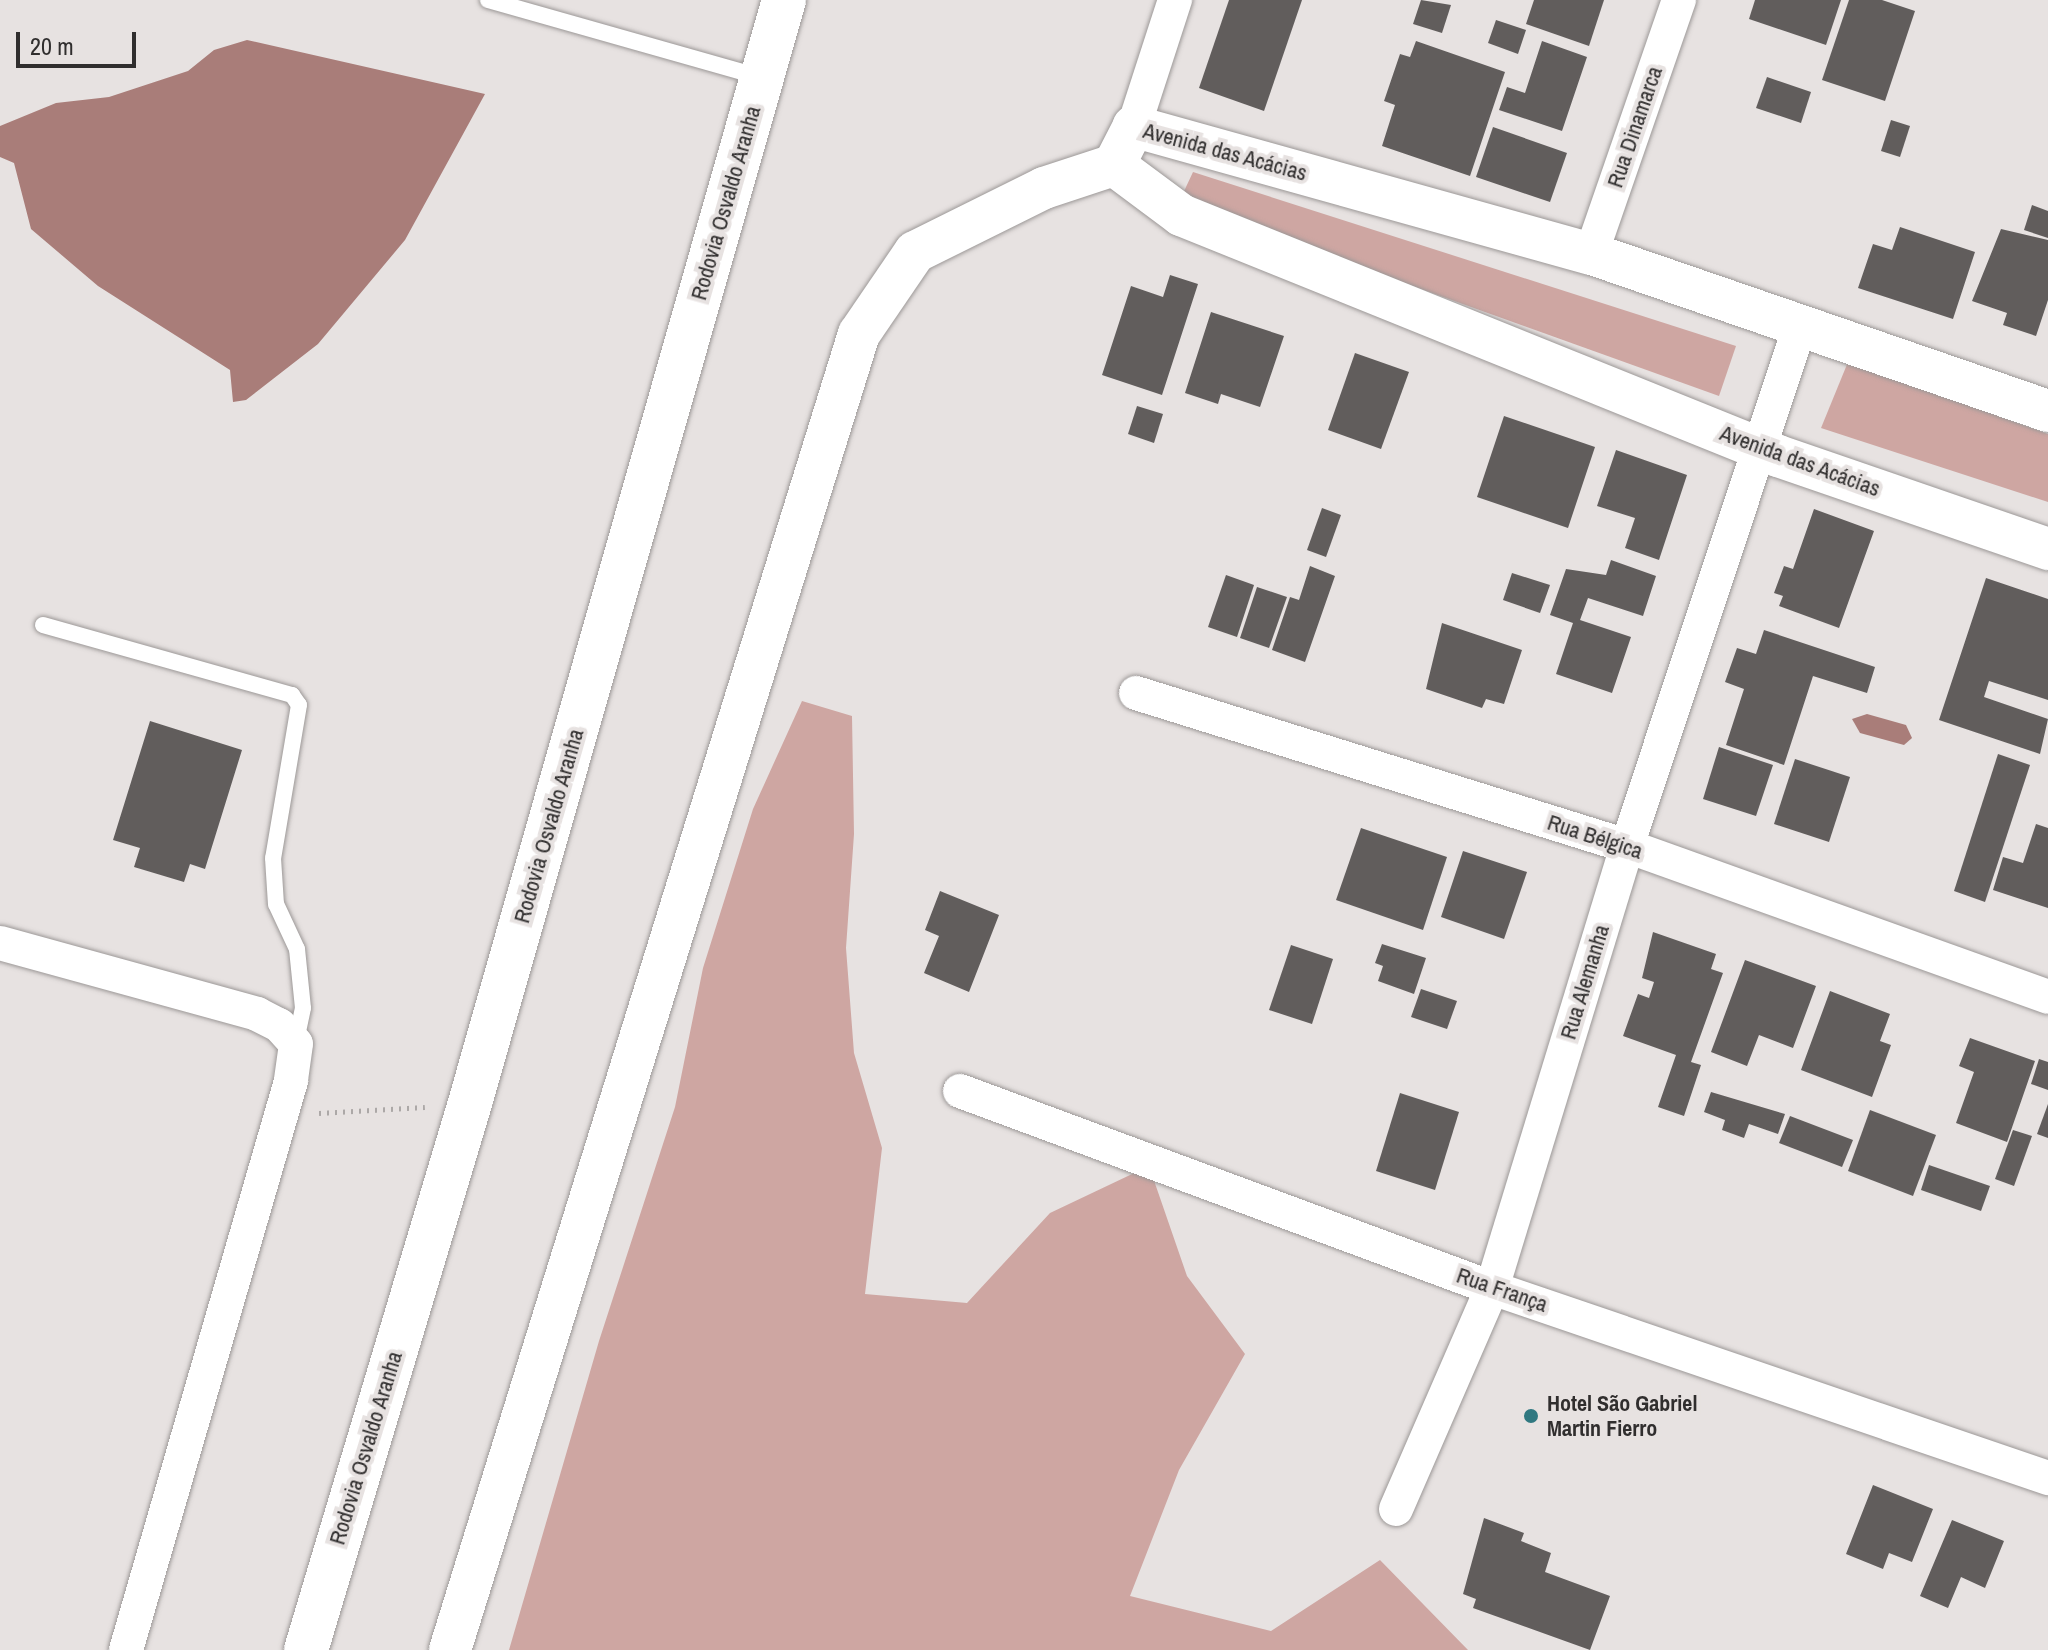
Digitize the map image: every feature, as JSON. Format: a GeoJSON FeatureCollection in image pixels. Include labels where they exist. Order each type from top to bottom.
{"type":"FeatureCollection","features":[{"type":"Feature","properties":{"kind":"highway","name":"Rodovia Osvaldo Aranha"},"geometry":{"type":"LineString","coordinates":[[306,1650],[470,1103],[784,0]]}},
{"type":"Feature","properties":{"kind":"street"},"geometry":{"type":"LineString","coordinates":[[1134,126],[1175,0]]}},
{"type":"Feature","properties":{"kind":"street","name":"Rua Dinamarca"},"geometry":{"type":"LineString","coordinates":[[1591,254],[1679,0]]}},
{"type":"Feature","properties":{"kind":"street","name":"Avenida das Acácias"},"geometry":{"type":"LineString","coordinates":[[2048,411],[1591,254],[1134,126],[1114,165],[1181,215],[1763,450],[2048,549]]}},
{"type":"Feature","properties":{"kind":"street"},"geometry":{"type":"LineString","coordinates":[[450,1650],[859,334],[915,252],[1044,188],[1114,165]]}},
{"type":"Feature","properties":{"kind":"street","name":"Rua Alemanha"},"geometry":{"type":"LineString","coordinates":[[1396,1509],[1492,1288],[1627,846],[1763,450],[1800,326]]}},
{"type":"Feature","properties":{"kind":"street","name":"Rua Bélgica"},"geometry":{"type":"LineString","coordinates":[[1136,693],[1627,846],[2048,997]]}},
{"type":"Feature","properties":{"kind":"street"},"geometry":{"type":"LineString","coordinates":[[0,943],[257,1014],[279,1025],[296,1044],[291,1081],[126,1650]]}},
{"type":"Feature","properties":{"kind":"street","name":"Rua França"},"geometry":{"type":"LineString","coordinates":[[960,1091],[1492,1288],[2048,1478]]}},
{"type":"Feature","properties":{"kind":"lane"},"geometry":{"type":"LineString","coordinates":[[488,0],[761,77]]}},
{"type":"Feature","properties":{"kind":"lane"},"geometry":{"type":"LineString","coordinates":[[43,625],[292,695],[299,705],[273,858],[276,904],[297,949],[303,1008],[296,1044]]}},
{"type":"Feature","properties":{"kind":"path"},"geometry":{"type":"LineString","coordinates":[[291,1081],[314,1113],[470,1103]]}},
{"type":"Feature","properties":{"kind":"shaded area"},"geometry":{"type":"Polygon","coordinates":[[[247,40],[485,94],[405,240],[318,344],[246,400],[233,402],[230,370],[98,286],[31,229],[14,163],[0,157],[0,126],[56,103],[109,97],[188,71],[214,50],[247,40]]]}},
{"type":"Feature","properties":{"kind":"shaded area"},"geometry":{"type":"Polygon","coordinates":[[[1193,172],[1736,346],[1719,396],[1179,202],[1193,172]]]}},
{"type":"Feature","properties":{"kind":"shaded area"},"geometry":{"type":"Polygon","coordinates":[[[1848,362],[2048,434],[2048,502],[1821,428],[1848,362]]]}},
{"type":"Feature","properties":{"kind":"shaded area"},"geometry":{"type":"Polygon","coordinates":[[[802,701],[852,716],[854,834],[846,948],[854,1053],[882,1148],[865,1294],[967,1303],[1050,1213],[1149,1166],[1187,1276],[1245,1354],[1179,1470],[1130,1596],[1271,1631],[1380,1560],[1468,1650],[509,1650],[599,1341],[675,1107],[703,968],[753,809],[802,701]]]}},
{"type":"Feature","properties":{"kind":"shaded area"},"geometry":{"type":"Polygon","coordinates":[[[1867,714],[1906,725],[1912,738],[1904,745],[1860,733],[1852,719],[1867,714]]]}},
{"type":"Feature","properties":{"kind":"building"},"geometry":{"type":"Polygon","coordinates":[[[1229,0],[1302,0],[1264,111],[1199,88],[1229,0]]]}},
{"type":"Feature","properties":{"kind":"building"},"geometry":{"type":"Polygon","coordinates":[[[1421,0],[1451,5],[1442,33],[1413,24],[1421,0]]]}},
{"type":"Feature","properties":{"kind":"building"},"geometry":{"type":"Polygon","coordinates":[[[1534,0],[1604,0],[1589,46],[1526,24],[1534,0]]]}},
{"type":"Feature","properties":{"kind":"building"},"geometry":{"type":"Polygon","coordinates":[[[1755,0],[1841,0],[1826,45],[1749,19],[1755,0]]]}},
{"type":"Feature","properties":{"kind":"building"},"geometry":{"type":"Polygon","coordinates":[[[1849,0],[1882,0],[1915,11],[1885,101],[1822,80],[1849,0]]]}},
{"type":"Feature","properties":{"kind":"building"},"geometry":{"type":"Polygon","coordinates":[[[1496,20],[1526,30],[1518,54],[1488,43],[1496,20]]]}},
{"type":"Feature","properties":{"kind":"building"},"geometry":{"type":"Polygon","coordinates":[[[1416,41],[1505,72],[1470,176],[1382,146],[1395,105],[1384,101],[1400,54],[1410,57],[1416,41]]]}},
{"type":"Feature","properties":{"kind":"building"},"geometry":{"type":"Polygon","coordinates":[[[1542,41],[1587,57],[1562,131],[1499,110],[1507,87],[1525,93],[1542,41]]]}},
{"type":"Feature","properties":{"kind":"building"},"geometry":{"type":"Polygon","coordinates":[[[1767,77],[1811,92],[1801,123],[1756,108],[1767,77]]]}},
{"type":"Feature","properties":{"kind":"building"},"geometry":{"type":"Polygon","coordinates":[[[1891,120],[1910,126],[1900,157],[1881,151],[1891,120]]]}},
{"type":"Feature","properties":{"kind":"building"},"geometry":{"type":"Polygon","coordinates":[[[1493,127],[1567,153],[1550,202],[1476,177],[1493,127]]]}},
{"type":"Feature","properties":{"kind":"building"},"geometry":{"type":"Polygon","coordinates":[[[2032,205],[2048,211],[2048,238],[2024,230],[2032,205]]]}},
{"type":"Feature","properties":{"kind":"building"},"geometry":{"type":"Polygon","coordinates":[[[1900,227],[1975,252],[1953,319],[1858,288],[1873,244],[1892,250],[1900,227]]]}},
{"type":"Feature","properties":{"kind":"building"},"geometry":{"type":"Polygon","coordinates":[[[2001,229],[2048,240],[2048,300],[2036,336],[2003,325],[2007,313],[1972,301],[2001,229]]]}},
{"type":"Feature","properties":{"kind":"building"},"geometry":{"type":"Polygon","coordinates":[[[1170,275],[1198,284],[1162,395],[1102,375],[1131,286],[1163,297],[1170,275]]]}},
{"type":"Feature","properties":{"kind":"building"},"geometry":{"type":"Polygon","coordinates":[[[1211,312],[1284,336],[1260,407],[1221,394],[1218,404],[1185,393],[1211,312]]]}},
{"type":"Feature","properties":{"kind":"building"},"geometry":{"type":"Polygon","coordinates":[[[1355,353],[1409,372],[1381,449],[1328,430],[1355,353]]]}},
{"type":"Feature","properties":{"kind":"building"},"geometry":{"type":"Polygon","coordinates":[[[1137,406],[1163,414],[1154,443],[1128,434],[1137,406]]]}},
{"type":"Feature","properties":{"kind":"building"},"geometry":{"type":"Polygon","coordinates":[[[1504,416],[1595,447],[1568,528],[1477,497],[1504,416]]]}},
{"type":"Feature","properties":{"kind":"building"},"geometry":{"type":"Polygon","coordinates":[[[1616,450],[1687,475],[1659,560],[1625,548],[1635,518],[1597,506],[1616,450]]]}},
{"type":"Feature","properties":{"kind":"building"},"geometry":{"type":"Polygon","coordinates":[[[1322,508],[1341,515],[1326,557],[1307,550],[1322,508]]]}},
{"type":"Feature","properties":{"kind":"building"},"geometry":{"type":"Polygon","coordinates":[[[1814,509],[1874,531],[1839,628],[1779,606],[1783,596],[1774,593],[1784,566],[1793,569],[1814,509]]]}},
{"type":"Feature","properties":{"kind":"building"},"geometry":{"type":"Polygon","coordinates":[[[1611,560],[1656,576],[1643,616],[1588,598],[1580,620],[1631,637],[1612,693],[1556,674],[1573,623],[1550,615],[1566,569],[1606,575],[1611,560]]]}},
{"type":"Feature","properties":{"kind":"building"},"geometry":{"type":"Polygon","coordinates":[[[1310,566],[1335,576],[1305,662],[1272,650],[1290,597],[1299,600],[1310,566]]]}},
{"type":"Feature","properties":{"kind":"building"},"geometry":{"type":"Polygon","coordinates":[[[1512,573],[1550,585],[1540,613],[1503,600],[1512,573]]]}},
{"type":"Feature","properties":{"kind":"building"},"geometry":{"type":"Polygon","coordinates":[[[1226,575],[1254,585],[1237,637],[1208,627],[1226,575]]]}},
{"type":"Feature","properties":{"kind":"building"},"geometry":{"type":"Polygon","coordinates":[[[1986,578],[2048,599],[2048,700],[1989,681],[1984,697],[2048,719],[2040,754],[1939,720],[1986,578]]]}},
{"type":"Feature","properties":{"kind":"building"},"geometry":{"type":"Polygon","coordinates":[[[1257,587],[1287,597],[1269,648],[1240,638],[1257,587]]]}},
{"type":"Feature","properties":{"kind":"building"},"geometry":{"type":"Polygon","coordinates":[[[1442,623],[1522,650],[1504,704],[1486,699],[1482,708],[1426,689],[1442,623]]]}},
{"type":"Feature","properties":{"kind":"building"},"geometry":{"type":"Polygon","coordinates":[[[1764,630],[1875,667],[1867,693],[1813,676],[1784,765],[1726,745],[1744,689],[1725,682],[1737,648],[1756,654],[1764,630]]]}},
{"type":"Feature","properties":{"kind":"building"},"geometry":{"type":"Polygon","coordinates":[[[150,721],[242,750],[205,869],[190,864],[184,882],[134,867],[140,848],[113,840],[150,721]]]}},
{"type":"Feature","properties":{"kind":"building"},"geometry":{"type":"Polygon","coordinates":[[[1719,747],[1773,765],[1756,816],[1703,799],[1719,747]]]}},
{"type":"Feature","properties":{"kind":"building"},"geometry":{"type":"Polygon","coordinates":[[[1998,754],[2030,765],[1985,902],[1954,891],[1998,754]]]}},
{"type":"Feature","properties":{"kind":"building"},"geometry":{"type":"Polygon","coordinates":[[[1795,759],[1850,777],[1829,842],[1774,824],[1795,759]]]}},
{"type":"Feature","properties":{"kind":"building"},"geometry":{"type":"Polygon","coordinates":[[[2036,824],[2048,828],[2048,908],[1993,890],[2003,857],[2023,863],[2036,824]]]}},
{"type":"Feature","properties":{"kind":"building"},"geometry":{"type":"Polygon","coordinates":[[[1361,828],[1447,857],[1423,930],[1336,900],[1361,828]]]}},
{"type":"Feature","properties":{"kind":"building"},"geometry":{"type":"Polygon","coordinates":[[[1463,851],[1527,872],[1504,939],[1441,917],[1463,851]]]}},
{"type":"Feature","properties":{"kind":"building"},"geometry":{"type":"Polygon","coordinates":[[[940,891],[999,915],[969,992],[924,973],[939,936],[925,930],[940,891]]]}},
{"type":"Feature","properties":{"kind":"building"},"geometry":{"type":"Polygon","coordinates":[[[1653,932],[1716,954],[1711,969],[1723,973],[1691,1062],[1701,1065],[1684,1116],[1658,1107],[1676,1055],[1623,1036],[1638,994],[1649,998],[1654,982],[1642,978],[1653,932]]]}},
{"type":"Feature","properties":{"kind":"building"},"geometry":{"type":"Polygon","coordinates":[[[1382,944],[1426,958],[1414,994],[1378,981],[1383,966],[1375,963],[1382,944]]]}},
{"type":"Feature","properties":{"kind":"building"},"geometry":{"type":"Polygon","coordinates":[[[1291,945],[1333,959],[1312,1024],[1269,1010],[1291,945]]]}},
{"type":"Feature","properties":{"kind":"building"},"geometry":{"type":"Polygon","coordinates":[[[1745,960],[1816,986],[1793,1048],[1759,1035],[1747,1066],[1711,1052],[1745,960]]]}},
{"type":"Feature","properties":{"kind":"building"},"geometry":{"type":"Polygon","coordinates":[[[1421,989],[1457,1001],[1447,1029],[1411,1017],[1421,989]]]}},
{"type":"Feature","properties":{"kind":"building"},"geometry":{"type":"Polygon","coordinates":[[[1830,991],[1890,1014],[1880,1041],[1891,1045],[1872,1097],[1801,1070],[1830,991]]]}},
{"type":"Feature","properties":{"kind":"building"},"geometry":{"type":"Polygon","coordinates":[[[1970,1038],[2035,1061],[2007,1142],[1956,1123],[1974,1072],[1959,1066],[1970,1038]]]}},
{"type":"Feature","properties":{"kind":"building"},"geometry":{"type":"Polygon","coordinates":[[[2039,1059],[2048,1062],[2048,1090],[2031,1084],[2039,1059]]]}},
{"type":"Feature","properties":{"kind":"building"},"geometry":{"type":"Polygon","coordinates":[[[1711,1092],[1785,1114],[1778,1134],[1749,1124],[1744,1138],[1722,1130],[1725,1120],[1704,1112],[1711,1092]]]}},
{"type":"Feature","properties":{"kind":"building"},"geometry":{"type":"Polygon","coordinates":[[[1400,1093],[1459,1112],[1435,1190],[1376,1171],[1400,1093]]]}},
{"type":"Feature","properties":{"kind":"building"},"geometry":{"type":"Polygon","coordinates":[[[2048,1104],[2048,1138],[2037,1134],[2048,1104]]]}},
{"type":"Feature","properties":{"kind":"building"},"geometry":{"type":"Polygon","coordinates":[[[1870,1110],[1936,1135],[1913,1196],[1848,1171],[1870,1110]]]}},
{"type":"Feature","properties":{"kind":"building"},"geometry":{"type":"Polygon","coordinates":[[[1790,1116],[1853,1140],[1842,1167],[1779,1143],[1790,1116]]]}},
{"type":"Feature","properties":{"kind":"building"},"geometry":{"type":"Polygon","coordinates":[[[2013,1130],[2032,1136],[2014,1186],[1995,1179],[2013,1130]]]}},
{"type":"Feature","properties":{"kind":"building"},"geometry":{"type":"Polygon","coordinates":[[[1929,1165],[1990,1186],[1981,1211],[1921,1190],[1929,1165]]]}},
{"type":"Feature","properties":{"kind":"building"},"geometry":{"type":"Polygon","coordinates":[[[1873,1485],[1933,1509],[1912,1562],[1889,1553],[1883,1569],[1846,1554],[1873,1485]]]}},
{"type":"Feature","properties":{"kind":"building"},"geometry":{"type":"Polygon","coordinates":[[[1484,1518],[1524,1533],[1521,1541],[1551,1553],[1545,1572],[1610,1596],[1590,1650],[1473,1608],[1476,1599],[1463,1594],[1484,1518]]]}},
{"type":"Feature","properties":{"kind":"building"},"geometry":{"type":"Polygon","coordinates":[[[1952,1520],[2004,1541],[1985,1588],[1961,1577],[1948,1608],[1920,1596],[1952,1520]]]}},
{"type":"Feature","properties":{"kind":"place","name":"Hotel São Gabriel Martin Fierro"},"geometry":{"type":"Point","coordinates":[1531,1416]}}]}
